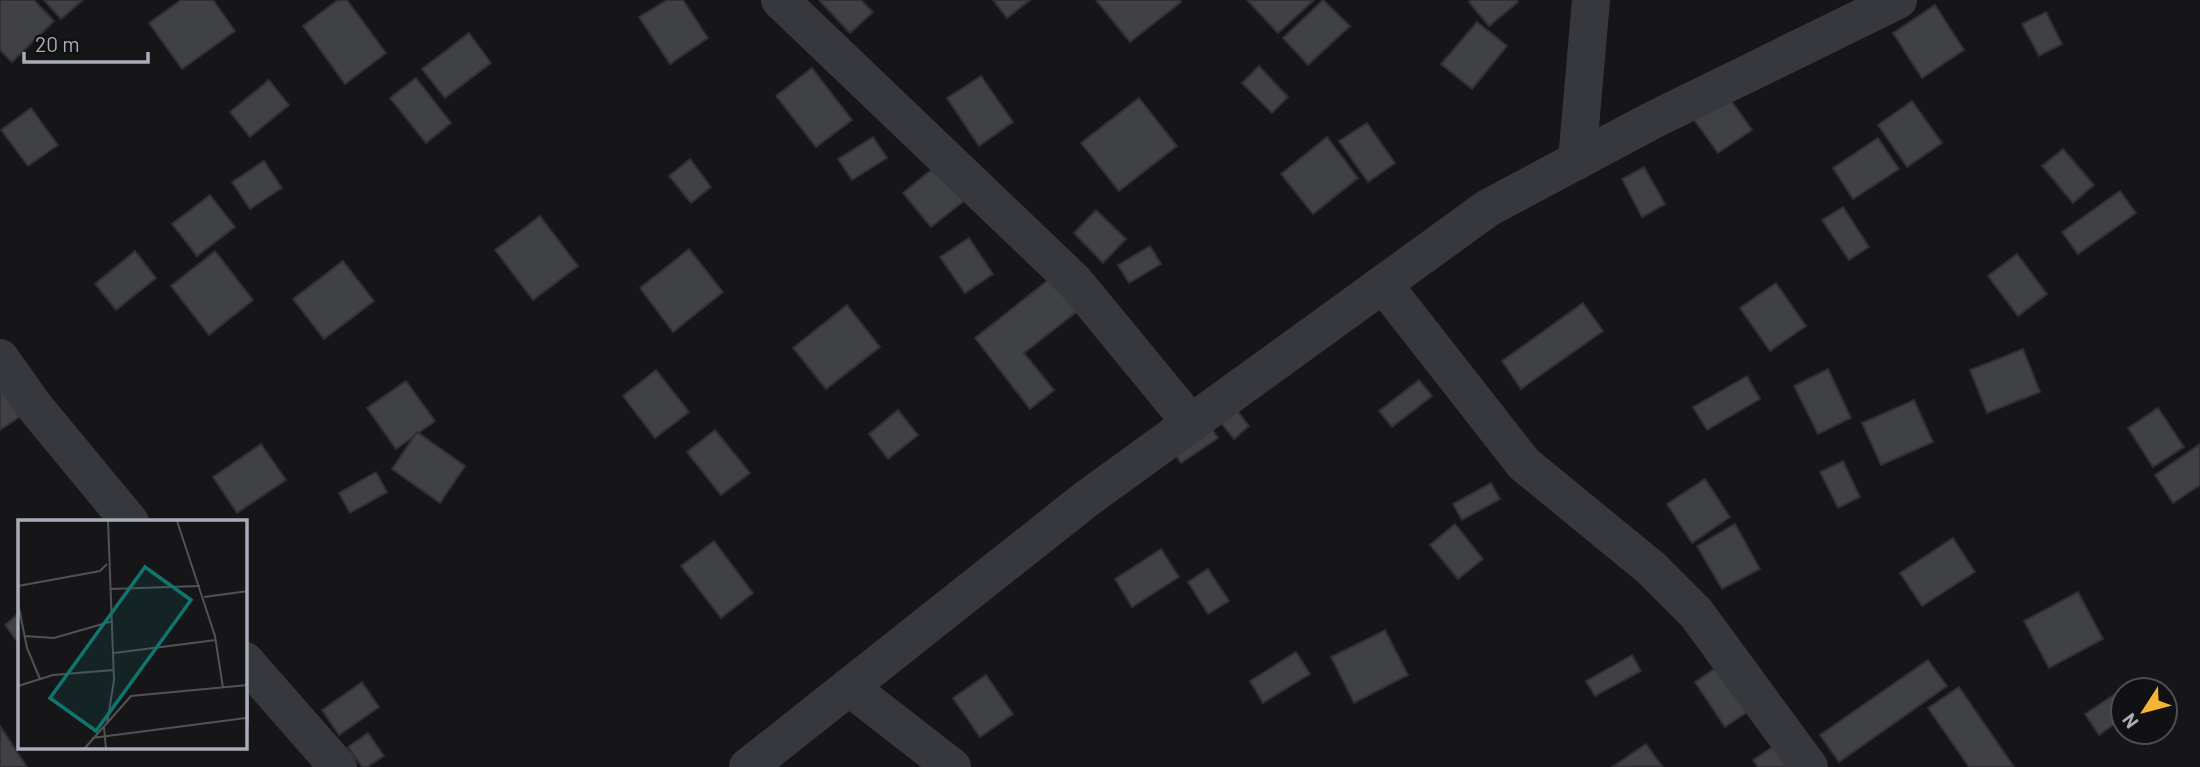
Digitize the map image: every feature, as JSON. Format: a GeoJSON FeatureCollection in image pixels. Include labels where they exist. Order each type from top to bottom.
{"type":"FeatureCollection","features":[{"type":"Feature","properties":{"kind":"street"},"geometry":{"type":"LineString","coordinates":[[780,0],[1075,282],[1191,423]]}},
{"type":"Feature","properties":{"kind":"street"},"geometry":{"type":"LineString","coordinates":[[1577,161],[1591,0]]}},
{"type":"Feature","properties":{"kind":"street"},"geometry":{"type":"LineString","coordinates":[[748,767],[1085,500],[1488,208],[1653,120],[1898,0]]}},
{"type":"Feature","properties":{"kind":"street"},"geometry":{"type":"LineString","coordinates":[[1383,284],[1524,464],[1651,568],[1696,613],[1809,767]]}},
{"type":"Feature","properties":{"kind":"street"},"geometry":{"type":"LineString","coordinates":[[0,358],[34,407],[128,520]]}},
{"type":"Feature","properties":{"kind":"street"},"geometry":{"type":"LineString","coordinates":[[247,663],[338,767]]}},
{"type":"Feature","properties":{"kind":"street"},"geometry":{"type":"LineString","coordinates":[[849,687],[952,767]]}},
{"type":"Feature","properties":{"kind":"building"},"geometry":{"type":"Polygon","coordinates":[[[0,0],[34,0],[54,21],[12,62],[0,50],[0,0]]]}},
{"type":"Feature","properties":{"kind":"building"},"geometry":{"type":"Polygon","coordinates":[[[44,0],[83,0],[61,19],[44,0]]]}},
{"type":"Feature","properties":{"kind":"building"},"geometry":{"type":"Polygon","coordinates":[[[181,0],[213,0],[235,31],[182,69],[149,23],[181,0]]]}},
{"type":"Feature","properties":{"kind":"building"},"geometry":{"type":"Polygon","coordinates":[[[338,0],[347,0],[386,53],[345,84],[303,26],[338,0]]]}},
{"type":"Feature","properties":{"kind":"building"},"geometry":{"type":"Polygon","coordinates":[[[667,0],[683,0],[708,38],[670,64],[639,17],[667,0]]]}},
{"type":"Feature","properties":{"kind":"building"},"geometry":{"type":"Polygon","coordinates":[[[819,0],[861,0],[873,12],[850,33],[819,0]]]}},
{"type":"Feature","properties":{"kind":"building"},"geometry":{"type":"Polygon","coordinates":[[[993,0],[1030,0],[1007,18],[993,0]]]}},
{"type":"Feature","properties":{"kind":"building"},"geometry":{"type":"Polygon","coordinates":[[[1096,0],[1180,0],[1181,2],[1130,42],[1096,0]]]}},
{"type":"Feature","properties":{"kind":"building"},"geometry":{"type":"Polygon","coordinates":[[[1247,0],[1314,0],[1278,33],[1247,0]]]}},
{"type":"Feature","properties":{"kind":"building"},"geometry":{"type":"Polygon","coordinates":[[[1323,0],[1350,26],[1308,65],[1283,38],[1323,0]]]}},
{"type":"Feature","properties":{"kind":"building"},"geometry":{"type":"Polygon","coordinates":[[[1469,2],[1518,2],[1489,26],[1469,2]]]}},
{"type":"Feature","properties":{"kind":"building"},"geometry":{"type":"Polygon","coordinates":[[[1935,5],[1964,50],[1922,78],[1893,33],[1935,5]]]}},
{"type":"Feature","properties":{"kind":"building"},"geometry":{"type":"Polygon","coordinates":[[[2046,12],[2062,44],[2039,56],[2022,24],[2046,12]]]}},
{"type":"Feature","properties":{"kind":"building"},"geometry":{"type":"Polygon","coordinates":[[[1477,22],[1507,46],[1472,89],[1441,64],[1477,22]]]}},
{"type":"Feature","properties":{"kind":"building"},"geometry":{"type":"Polygon","coordinates":[[[469,33],[491,63],[445,98],[422,69],[469,33]]]}},
{"type":"Feature","properties":{"kind":"building"},"geometry":{"type":"Polygon","coordinates":[[[1259,66],[1288,97],[1272,113],[1242,83],[1259,66]]]}},
{"type":"Feature","properties":{"kind":"building"},"geometry":{"type":"Polygon","coordinates":[[[812,68],[852,120],[816,147],[776,96],[812,68]]]}},
{"type":"Feature","properties":{"kind":"building"},"geometry":{"type":"Polygon","coordinates":[[[981,76],[1013,122],[979,146],[947,98],[981,76]]]}},
{"type":"Feature","properties":{"kind":"building"},"geometry":{"type":"Polygon","coordinates":[[[416,78],[451,123],[426,143],[390,98],[416,78]]]}},
{"type":"Feature","properties":{"kind":"building"},"geometry":{"type":"Polygon","coordinates":[[[1716,79],[1752,130],[1718,153],[1682,103],[1716,79]]]}},
{"type":"Feature","properties":{"kind":"building"},"geometry":{"type":"Polygon","coordinates":[[[269,80],[289,105],[250,137],[230,112],[269,80]]]}},
{"type":"Feature","properties":{"kind":"building"},"geometry":{"type":"Polygon","coordinates":[[[1139,98],[1177,146],[1119,191],[1081,143],[1139,98]]]}},
{"type":"Feature","properties":{"kind":"building"},"geometry":{"type":"Polygon","coordinates":[[[1912,101],[1942,143],[1907,167],[1878,125],[1912,101]]]}},
{"type":"Feature","properties":{"kind":"building"},"geometry":{"type":"Polygon","coordinates":[[[31,108],[58,145],[28,166],[1,130],[31,108]]]}},
{"type":"Feature","properties":{"kind":"building"},"geometry":{"type":"Polygon","coordinates":[[[1367,123],[1395,163],[1368,182],[1339,141],[1367,123]]]}},
{"type":"Feature","properties":{"kind":"building"},"geometry":{"type":"Polygon","coordinates":[[[873,137],[887,158],[852,180],[838,159],[873,137]]]}},
{"type":"Feature","properties":{"kind":"building"},"geometry":{"type":"Polygon","coordinates":[[[1327,137],[1358,178],[1313,214],[1281,174],[1327,137]]]}},
{"type":"Feature","properties":{"kind":"building"},"geometry":{"type":"Polygon","coordinates":[[[1878,138],[1899,169],[1853,199],[1833,168],[1878,138]]]}},
{"type":"Feature","properties":{"kind":"building"},"geometry":{"type":"Polygon","coordinates":[[[2063,149],[2094,185],[2073,203],[2042,166],[2063,149]]]}},
{"type":"Feature","properties":{"kind":"building"},"geometry":{"type":"Polygon","coordinates":[[[946,158],[974,193],[931,227],[903,193],[946,158]]]}},
{"type":"Feature","properties":{"kind":"building"},"geometry":{"type":"Polygon","coordinates":[[[690,159],[711,187],[691,203],[669,176],[690,159]]]}},
{"type":"Feature","properties":{"kind":"building"},"geometry":{"type":"Polygon","coordinates":[[[264,161],[282,188],[250,209],[232,182],[264,161]]]}},
{"type":"Feature","properties":{"kind":"building"},"geometry":{"type":"Polygon","coordinates":[[[1644,167],[1665,204],[1642,217],[1622,179],[1644,167]]]}},
{"type":"Feature","properties":{"kind":"building"},"geometry":{"type":"Polygon","coordinates":[[[2120,191],[2136,213],[2078,254],[2062,232],[2120,191]]]}},
{"type":"Feature","properties":{"kind":"building"},"geometry":{"type":"Polygon","coordinates":[[[210,195],[235,227],[197,256],[172,224],[210,195]]]}},
{"type":"Feature","properties":{"kind":"building"},"geometry":{"type":"Polygon","coordinates":[[[1843,207],[1869,247],[1849,260],[1822,220],[1843,207]]]}},
{"type":"Feature","properties":{"kind":"building"},"geometry":{"type":"Polygon","coordinates":[[[1096,210],[1126,239],[1103,263],[1074,233],[1096,210]]]}},
{"type":"Feature","properties":{"kind":"building"},"geometry":{"type":"Polygon","coordinates":[[[540,216],[578,266],[533,300],[495,250],[540,216]]]}},
{"type":"Feature","properties":{"kind":"building"},"geometry":{"type":"Polygon","coordinates":[[[969,238],[993,274],[965,293],[940,257],[969,238]]]}},
{"type":"Feature","properties":{"kind":"building"},"geometry":{"type":"Polygon","coordinates":[[[1150,246],[1161,264],[1129,283],[1118,265],[1150,246]]]}},
{"type":"Feature","properties":{"kind":"building"},"geometry":{"type":"Polygon","coordinates":[[[689,249],[723,292],[673,332],[640,288],[689,249]]]}},
{"type":"Feature","properties":{"kind":"building"},"geometry":{"type":"Polygon","coordinates":[[[135,251],[156,278],[116,310],[95,284],[135,251]]]}},
{"type":"Feature","properties":{"kind":"building"},"geometry":{"type":"Polygon","coordinates":[[[215,251],[253,300],[209,335],[171,286],[215,251]]]}},
{"type":"Feature","properties":{"kind":"building"},"geometry":{"type":"Polygon","coordinates":[[[2017,254],[2047,294],[2018,316],[1988,276],[2017,254]]]}},
{"type":"Feature","properties":{"kind":"building"},"geometry":{"type":"Polygon","coordinates":[[[343,261],[374,301],[324,339],[293,299],[343,261]]]}},
{"type":"Feature","properties":{"kind":"building"},"geometry":{"type":"Polygon","coordinates":[[[1057,273],[1084,306],[1024,353],[1054,390],[1030,409],[975,338],[1057,273]]]}},
{"type":"Feature","properties":{"kind":"building"},"geometry":{"type":"Polygon","coordinates":[[[1776,283],[1806,326],[1770,351],[1740,308],[1776,283]]]}},
{"type":"Feature","properties":{"kind":"building"},"geometry":{"type":"Polygon","coordinates":[[[1583,303],[1603,331],[1521,389],[1502,361],[1583,303]]]}},
{"type":"Feature","properties":{"kind":"building"},"geometry":{"type":"Polygon","coordinates":[[[847,305],[880,347],[826,389],[793,348],[847,305]]]}},
{"type":"Feature","properties":{"kind":"building"},"geometry":{"type":"Polygon","coordinates":[[[2023,349],[2040,392],[1987,413],[1970,370],[2023,349]]]}},
{"type":"Feature","properties":{"kind":"building"},"geometry":{"type":"Polygon","coordinates":[[[1828,369],[1851,418],[1818,434],[1794,386],[1828,369]]]}},
{"type":"Feature","properties":{"kind":"building"},"geometry":{"type":"Polygon","coordinates":[[[656,370],[689,412],[655,438],[623,396],[656,370]]]}},
{"type":"Feature","properties":{"kind":"building"},"geometry":{"type":"Polygon","coordinates":[[[1747,376],[1760,399],[1707,430],[1693,407],[1747,376]]]}},
{"type":"Feature","properties":{"kind":"building"},"geometry":{"type":"Polygon","coordinates":[[[1419,380],[1432,396],[1392,427],[1379,411],[1419,380]]]}},
{"type":"Feature","properties":{"kind":"building"},"geometry":{"type":"Polygon","coordinates":[[[406,381],[435,421],[396,449],[367,408],[406,381]]]}},
{"type":"Feature","properties":{"kind":"building"},"geometry":{"type":"Polygon","coordinates":[[[0,385],[21,416],[0,430],[0,385]]]}},
{"type":"Feature","properties":{"kind":"building"},"geometry":{"type":"Polygon","coordinates":[[[1226,396],[1249,426],[1234,439],[1210,409],[1226,396]]]}},
{"type":"Feature","properties":{"kind":"building"},"geometry":{"type":"Polygon","coordinates":[[[1914,400],[1933,442],[1881,465],[1862,423],[1914,400]]]}},
{"type":"Feature","properties":{"kind":"building"},"geometry":{"type":"Polygon","coordinates":[[[2158,408],[2184,447],[2153,467],[2128,428],[2158,408]]]}},
{"type":"Feature","properties":{"kind":"building"},"geometry":{"type":"Polygon","coordinates":[[[898,410],[918,435],[888,459],[869,434],[898,410]]]}},
{"type":"Feature","properties":{"kind":"building"},"geometry":{"type":"Polygon","coordinates":[[[1201,412],[1218,438],[1181,463],[1164,437],[1201,412]]]}},
{"type":"Feature","properties":{"kind":"building"},"geometry":{"type":"Polygon","coordinates":[[[715,430],[750,473],[721,495],[687,452],[715,430]]]}},
{"type":"Feature","properties":{"kind":"building"},"geometry":{"type":"Polygon","coordinates":[[[417,432],[465,466],[440,503],[392,469],[417,432]]]}},
{"type":"Feature","properties":{"kind":"building"},"geometry":{"type":"Polygon","coordinates":[[[261,444],[286,480],[237,513],[213,477],[261,444]]]}},
{"type":"Feature","properties":{"kind":"building"},"geometry":{"type":"Polygon","coordinates":[[[2200,444],[2200,485],[2173,503],[2155,475],[2200,444]]]}},
{"type":"Feature","properties":{"kind":"building"},"geometry":{"type":"Polygon","coordinates":[[[1843,461],[1860,497],[1838,508],[1820,472],[1843,461]]]}},
{"type":"Feature","properties":{"kind":"building"},"geometry":{"type":"Polygon","coordinates":[[[376,472],[387,492],[350,513],[339,493],[376,472]]]}},
{"type":"Feature","properties":{"kind":"building"},"geometry":{"type":"Polygon","coordinates":[[[1705,479],[1730,517],[1692,543],[1667,504],[1705,479]]]}},
{"type":"Feature","properties":{"kind":"building"},"geometry":{"type":"Polygon","coordinates":[[[1491,483],[1500,499],[1462,520],[1453,504],[1491,483]]]}},
{"type":"Feature","properties":{"kind":"building"},"geometry":{"type":"Polygon","coordinates":[[[1455,524],[1483,559],[1458,579],[1430,545],[1455,524]]]}},
{"type":"Feature","properties":{"kind":"building"},"geometry":{"type":"Polygon","coordinates":[[[1735,524],[1760,569],[1722,589],[1697,546],[1735,524]]]}},
{"type":"Feature","properties":{"kind":"building"},"geometry":{"type":"Polygon","coordinates":[[[1953,538],[1975,572],[1922,606],[1900,573],[1953,538]]]}},
{"type":"Feature","properties":{"kind":"building"},"geometry":{"type":"Polygon","coordinates":[[[714,541],[753,593],[721,618],[681,566],[714,541]]]}},
{"type":"Feature","properties":{"kind":"building"},"geometry":{"type":"Polygon","coordinates":[[[1161,549],[1179,577],[1132,607],[1115,579],[1161,549]]]}},
{"type":"Feature","properties":{"kind":"building"},"geometry":{"type":"Polygon","coordinates":[[[1208,569],[1229,601],[1208,614],[1188,582],[1208,569]]]}},
{"type":"Feature","properties":{"kind":"building"},"geometry":{"type":"Polygon","coordinates":[[[2078,592],[2103,639],[2049,668],[2024,621],[2078,592]]]}},
{"type":"Feature","properties":{"kind":"building"},"geometry":{"type":"Polygon","coordinates":[[[18,614],[18,643],[5,625],[18,614]]]}},
{"type":"Feature","properties":{"kind":"building"},"geometry":{"type":"Polygon","coordinates":[[[1385,630],[1408,675],[1354,703],[1331,657],[1385,630]]]}},
{"type":"Feature","properties":{"kind":"building"},"geometry":{"type":"Polygon","coordinates":[[[1296,652],[1310,674],[1263,703],[1250,681],[1296,652]]]}},
{"type":"Feature","properties":{"kind":"building"},"geometry":{"type":"Polygon","coordinates":[[[1632,655],[1641,671],[1595,696],[1586,681],[1632,655]]]}},
{"type":"Feature","properties":{"kind":"building"},"geometry":{"type":"Polygon","coordinates":[[[1729,659],[1759,704],[1725,727],[1695,682],[1729,659]]]}},
{"type":"Feature","properties":{"kind":"building"},"geometry":{"type":"Polygon","coordinates":[[[1928,660],[1947,686],[1839,762],[1820,735],[1928,660]]]}},
{"type":"Feature","properties":{"kind":"building"},"geometry":{"type":"Polygon","coordinates":[[[986,675],[1013,714],[980,737],[953,698],[986,675]]]}},
{"type":"Feature","properties":{"kind":"building"},"geometry":{"type":"Polygon","coordinates":[[[362,682],[379,707],[339,735],[322,710],[362,682]]]}},
{"type":"Feature","properties":{"kind":"building"},"geometry":{"type":"Polygon","coordinates":[[[1959,687],[2014,767],[1969,767],[1928,708],[1959,687]]]}},
{"type":"Feature","properties":{"kind":"building"},"geometry":{"type":"Polygon","coordinates":[[[2109,698],[2109,728],[2099,735],[2085,714],[2109,698]]]}},
{"type":"Feature","properties":{"kind":"building"},"geometry":{"type":"Polygon","coordinates":[[[0,726],[27,767],[0,767],[0,726]]]}},
{"type":"Feature","properties":{"kind":"building"},"geometry":{"type":"Polygon","coordinates":[[[368,733],[384,756],[367,767],[362,767],[348,747],[368,733]]]}},
{"type":"Feature","properties":{"kind":"building"},"geometry":{"type":"Polygon","coordinates":[[[1779,743],[1794,767],[1758,767],[1753,760],[1779,743]]]}},
{"type":"Feature","properties":{"kind":"building"},"geometry":{"type":"Polygon","coordinates":[[[1646,744],[1662,766],[1612,767],[1646,744]]]}}]}
